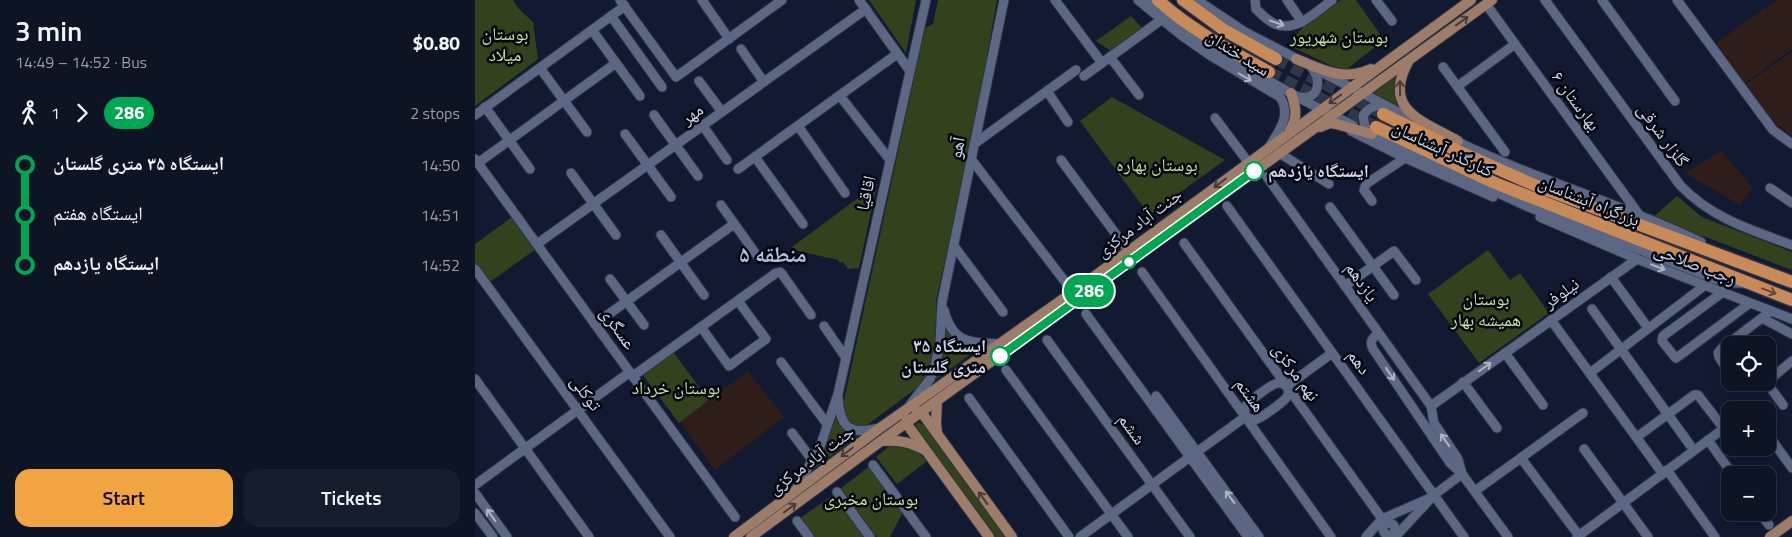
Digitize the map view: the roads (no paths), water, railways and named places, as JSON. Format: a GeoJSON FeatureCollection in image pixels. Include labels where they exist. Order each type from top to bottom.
{"type":"FeatureCollection","features":[{"type":"Feature","properties":{"kind":"highway"},"geometry":{"type":"LineString","coordinates":[[1158,0],[1195,30],[1269,72]]}},
{"type":"Feature","properties":{"kind":"highway"},"geometry":{"type":"LineString","coordinates":[[1183,0],[1225,30],[1276,59]]}},
{"type":"Feature","properties":{"kind":"highway","name":"بزرگراه آبشناسان"},"geometry":{"type":"LineString","coordinates":[[1385,110],[1462,153],[1533,184],[1633,224],[1792,282]]}},
{"type":"Feature","properties":{"kind":"highway","name":"بزرگراه آبشناسان"},"geometry":{"type":"LineString","coordinates":[[1375,132],[1503,186],[1792,300]]}},
{"type":"Feature","properties":{"kind":"main road"},"geometry":{"type":"LineString","coordinates":[[1296,59],[1326,71],[1345,76],[1365,72],[1391,59],[1471,0]]}},
{"type":"Feature","properties":{"kind":"main road","name":"جنت آباد مرکزی"},"geometry":{"type":"LineString","coordinates":[[734,537],[880,428],[1129,252],[1279,153],[1489,2]]}},
{"type":"Feature","properties":{"kind":"main road"},"geometry":{"type":"LineString","coordinates":[[1429,31],[1430,38],[1436,40]]}},
{"type":"Feature","properties":{"kind":"main road","name":"جنت آباد مرکزی"},"geometry":{"type":"LineString","coordinates":[[751,537],[763,532],[881,441],[922,413],[1199,205],[1248,162],[1391,59]]}},
{"type":"Feature","properties":{"kind":"main road"},"geometry":{"type":"LineString","coordinates":[[1409,60],[1400,81],[1399,90],[1402,102],[1415,117],[1457,141]]}},
{"type":"Feature","properties":{"kind":"main road"},"geometry":{"type":"LineString","coordinates":[[1288,133],[1296,111],[1293,95]]}},
{"type":"Feature","properties":{"kind":"main road"},"geometry":{"type":"LineString","coordinates":[[1295,141],[1324,124],[1330,123],[1375,132]]}},
{"type":"Feature","properties":{"kind":"main road"},"geometry":{"type":"LineString","coordinates":[[937,401],[936,423],[938,436]]}},
{"type":"Feature","properties":{"kind":"main road"},"geometry":{"type":"LineString","coordinates":[[989,537],[906,423],[907,409],[922,413],[1012,537]]}},
{"type":"Feature","properties":{"kind":"main road"},"geometry":{"type":"LineString","coordinates":[[881,441],[899,440],[927,451]]}},
{"type":"Feature","properties":{"kind":"main road"},"geometry":{"type":"LineString","coordinates":[[1770,537],[1792,521]]}},
{"type":"Feature","properties":{"kind":"street"},"geometry":{"type":"LineString","coordinates":[[702,0],[729,38]]}},
{"type":"Feature","properties":{"kind":"street"},"geometry":{"type":"LineString","coordinates":[[475,115],[611,16],[622,3],[676,77],[782,0]]}},
{"type":"Feature","properties":{"kind":"street"},"geometry":{"type":"LineString","coordinates":[[859,0],[910,71]]}},
{"type":"Feature","properties":{"kind":"street","name":"اقاقیا"},"geometry":{"type":"LineString","coordinates":[[792,494],[820,447],[838,394],[926,0]]}},
{"type":"Feature","properties":{"kind":"street","name":"آهو"},"geometry":{"type":"LineString","coordinates":[[907,409],[930,379],[934,370],[940,343],[942,302],[1004,0]]}},
{"type":"Feature","properties":{"kind":"street"},"geometry":{"type":"LineString","coordinates":[[1055,0],[1102,63]]}},
{"type":"Feature","properties":{"kind":"street","name":"سید خندان"},"geometry":{"type":"LineString","coordinates":[[1138,0],[1161,20],[1211,56],[1280,97],[1285,106],[1285,117],[1269,147]]}},
{"type":"Feature","properties":{"kind":"street","name":"کنارگذر آبشناسان"},"geometry":{"type":"LineString","coordinates":[[1148,0],[1207,46],[1331,116],[1375,132]]}},
{"type":"Feature","properties":{"kind":"street"},"geometry":{"type":"LineString","coordinates":[[1197,0],[1222,18],[1362,94],[1385,110]]}},
{"type":"Feature","properties":{"kind":"street"},"geometry":{"type":"LineString","coordinates":[[1202,0],[1222,18]]}},
{"type":"Feature","properties":{"kind":"street"},"geometry":{"type":"LineString","coordinates":[[1287,0],[1302,22]]}},
{"type":"Feature","properties":{"kind":"street"},"geometry":{"type":"LineString","coordinates":[[1255,5],[1273,24],[1283,26],[1302,22],[1332,0]]}},
{"type":"Feature","properties":{"kind":"street"},"geometry":{"type":"LineString","coordinates":[[1377,0],[1391,21]]}},
{"type":"Feature","properties":{"kind":"street","name":"گلزار شرقی"},"geometry":{"type":"LineString","coordinates":[[1545,0],[1680,185],[1691,197],[1703,207],[1737,225],[1792,245]]}},
{"type":"Feature","properties":{"kind":"street"},"geometry":{"type":"LineString","coordinates":[[1602,0],[1675,101]]}},
{"type":"Feature","properties":{"kind":"street"},"geometry":{"type":"LineString","coordinates":[[1677,0],[1773,130],[1792,144]]}},
{"type":"Feature","properties":{"kind":"street","name":"بهارستان ۶"},"geometry":{"type":"LineString","coordinates":[[1489,2],[1515,44],[1640,216]]}},
{"type":"Feature","properties":{"kind":"street","name":"مهر"},"geometry":{"type":"LineString","coordinates":[[537,244],[866,9]]}},
{"type":"Feature","properties":{"kind":"street"},"geometry":{"type":"LineString","coordinates":[[611,16],[662,87]]}},
{"type":"Feature","properties":{"kind":"street"},"geometry":{"type":"LineString","coordinates":[[974,144],[1047,91],[1102,63],[1161,20]]}},
{"type":"Feature","properties":{"kind":"street"},"geometry":{"type":"LineString","coordinates":[[592,30],[640,96]]}},
{"type":"Feature","properties":{"kind":"street"},"geometry":{"type":"LineString","coordinates":[[1458,86],[1515,44]]}},
{"type":"Feature","properties":{"kind":"street"},"geometry":{"type":"LineString","coordinates":[[741,49],[764,82]]}},
{"type":"Feature","properties":{"kind":"street"},"geometry":{"type":"LineString","coordinates":[[738,170],[897,54]]}},
{"type":"Feature","properties":{"kind":"street"},"geometry":{"type":"LineString","coordinates":[[1110,57],[1139,96]]}},
{"type":"Feature","properties":{"kind":"street"},"geometry":{"type":"LineString","coordinates":[[477,161],[509,141],[616,63]]}},
{"type":"Feature","properties":{"kind":"street"},"geometry":{"type":"LineString","coordinates":[[1443,66],[1505,152]]}},
{"type":"Feature","properties":{"kind":"street"},"geometry":{"type":"LineString","coordinates":[[1293,95],[1307,97],[1314,93],[1319,84],[1311,67]]}},
{"type":"Feature","properties":{"kind":"street"},"geometry":{"type":"LineString","coordinates":[[540,68],[587,132]]}},
{"type":"Feature","properties":{"kind":"street"},"geometry":{"type":"LineString","coordinates":[[699,81],[722,112]]}},
{"type":"Feature","properties":{"kind":"street"},"geometry":{"type":"LineString","coordinates":[[1047,91],[1068,122]]}},
{"type":"Feature","properties":{"kind":"street"},"geometry":{"type":"LineString","coordinates":[[840,96],[890,160]]}},
{"type":"Feature","properties":{"kind":"street"},"geometry":{"type":"LineString","coordinates":[[1375,132],[1365,127],[1363,116],[1369,108],[1374,106],[1515,166],[1687,235],[1751,267]]}},
{"type":"Feature","properties":{"kind":"street"},"geometry":{"type":"LineString","coordinates":[[485,107],[530,169]]}},
{"type":"Feature","properties":{"kind":"street"},"geometry":{"type":"LineString","coordinates":[[653,115],[698,176]]}},
{"type":"Feature","properties":{"kind":"street"},"geometry":{"type":"LineString","coordinates":[[1215,118],[1248,162]]}},
{"type":"Feature","properties":{"kind":"street"},"geometry":{"type":"LineString","coordinates":[[703,126],[727,160]]}},
{"type":"Feature","properties":{"kind":"street"},"geometry":{"type":"LineString","coordinates":[[797,126],[845,193]]}},
{"type":"Feature","properties":{"kind":"street","name":"رجب صلاحی"},"geometry":{"type":"LineString","coordinates":[[1342,126],[1405,158],[1637,260],[1792,319]]}},
{"type":"Feature","properties":{"kind":"street"},"geometry":{"type":"LineString","coordinates":[[625,134],[671,197]]}},
{"type":"Feature","properties":{"kind":"street"},"geometry":{"type":"LineString","coordinates":[[1279,153],[1329,184]]}},
{"type":"Feature","properties":{"kind":"street"},"geometry":{"type":"LineString","coordinates":[[755,157],[803,224]]}},
{"type":"Feature","properties":{"kind":"street"},"geometry":{"type":"LineString","coordinates":[[1372,201],[1365,190],[1366,184],[1405,158]]}},
{"type":"Feature","properties":{"kind":"street"},"geometry":{"type":"LineString","coordinates":[[971,159],[1073,292]]}},
{"type":"Feature","properties":{"kind":"street"},"geometry":{"type":"LineString","coordinates":[[1061,160],[1129,252]]}},
{"type":"Feature","properties":{"kind":"street","name":"عسگری"},"geometry":{"type":"LineString","coordinates":[[477,161],[735,517]]}},
{"type":"Feature","properties":{"kind":"street"},"geometry":{"type":"LineString","coordinates":[[571,172],[617,235]]}},
{"type":"Feature","properties":{"kind":"street","name":"یازدهم"},"geometry":{"type":"LineString","coordinates":[[1267,177],[1431,406],[1434,423],[1458,458],[1462,474]]}},
{"type":"Feature","properties":{"kind":"street"},"geometry":{"type":"LineString","coordinates":[[1604,201],[1613,199],[1619,187]]}},
{"type":"Feature","properties":{"kind":"street"},"geometry":{"type":"LineString","coordinates":[[1770,188],[1792,203]]}},
{"type":"Feature","properties":{"kind":"street"},"geometry":{"type":"LineString","coordinates":[[721,205],[758,257]]}},
{"type":"Feature","properties":{"kind":"street","name":"دهم"},"geometry":{"type":"LineString","coordinates":[[1227,206],[1464,537]]}},
{"type":"Feature","properties":{"kind":"street"},"geometry":{"type":"LineString","coordinates":[[1331,207],[1394,295]]}},
{"type":"Feature","properties":{"kind":"street"},"geometry":{"type":"LineString","coordinates":[[595,324],[734,224]]}},
{"type":"Feature","properties":{"kind":"street"},"geometry":{"type":"LineString","coordinates":[[661,235],[704,295]]}},
{"type":"Feature","properties":{"kind":"street","name":"نهم مرکزی"},"geometry":{"type":"LineString","coordinates":[[1184,243],[1384,521],[1384,532],[1395,536]]}},
{"type":"Feature","properties":{"kind":"street"},"geometry":{"type":"LineString","coordinates":[[954,246],[1003,312]]}},
{"type":"Feature","properties":{"kind":"street"},"geometry":{"type":"LineString","coordinates":[[1345,286],[1394,251],[1417,280]]}},
{"type":"Feature","properties":{"kind":"street","name":"نیلوفر"},"geometry":{"type":"LineString","coordinates":[[1431,406],[1637,260]]}},
{"type":"Feature","properties":{"kind":"street","name":"توکلی"},"geometry":{"type":"LineString","coordinates":[[475,269],[670,537]]}},
{"type":"Feature","properties":{"kind":"street"},"geometry":{"type":"LineString","coordinates":[[475,484],[578,410],[780,272],[811,315]]}},
{"type":"Feature","properties":{"kind":"street","name":"هشتم"},"geometry":{"type":"LineString","coordinates":[[1141,272],[1331,537]]}},
{"type":"Feature","properties":{"kind":"street"},"geometry":{"type":"LineString","coordinates":[[1611,277],[1648,328]]}},
{"type":"Feature","properties":{"kind":"street"},"geometry":{"type":"LineString","coordinates":[[610,279],[644,325]]}},
{"type":"Feature","properties":{"kind":"street"},"geometry":{"type":"LineString","coordinates":[[1590,373],[1704,286]]}},
{"type":"Feature","properties":{"kind":"street"},"geometry":{"type":"LineString","coordinates":[[1723,292],[1661,338],[1676,358],[1750,303]]}},
{"type":"Feature","properties":{"kind":"street"},"geometry":{"type":"LineString","coordinates":[[701,327],[729,366],[766,339],[738,301]]}},
{"type":"Feature","properties":{"kind":"street"},"geometry":{"type":"LineString","coordinates":[[942,302],[948,323],[960,338],[969,342],[1000,344]]}},
{"type":"Feature","properties":{"kind":"street"},"geometry":{"type":"LineString","coordinates":[[1592,308],[1690,445]]}},
{"type":"Feature","properties":{"kind":"street"},"geometry":{"type":"LineString","coordinates":[[1738,336],[1762,318],[1774,312],[1792,311]]}},
{"type":"Feature","properties":{"kind":"street"},"geometry":{"type":"LineString","coordinates":[[1086,314],[1193,455],[1259,537]]}},
{"type":"Feature","properties":{"kind":"street"},"geometry":{"type":"LineString","coordinates":[[1762,318],[1792,334]]}},
{"type":"Feature","properties":{"kind":"street"},"geometry":{"type":"LineString","coordinates":[[1551,320],[1637,438],[1715,537]]}},
{"type":"Feature","properties":{"kind":"street"},"geometry":{"type":"LineString","coordinates":[[824,326],[846,358]]}},
{"type":"Feature","properties":{"kind":"street"},"geometry":{"type":"LineString","coordinates":[[1377,333],[1371,340],[1373,349],[1450,463],[1462,474],[1508,537]]}},
{"type":"Feature","properties":{"kind":"street","name":"ششم"},"geometry":{"type":"LineString","coordinates":[[1047,340],[1190,537]]}},
{"type":"Feature","properties":{"kind":"street"},"geometry":{"type":"LineString","coordinates":[[1721,349],[1718,353],[1721,360]]}},
{"type":"Feature","properties":{"kind":"street"},"geometry":{"type":"LineString","coordinates":[[1287,386],[1332,353]]}},
{"type":"Feature","properties":{"kind":"street"},"geometry":{"type":"LineString","coordinates":[[1505,353],[1543,405]]}},
{"type":"Feature","properties":{"kind":"street"},"geometry":{"type":"LineString","coordinates":[[1783,405],[1767,384],[1768,381],[1792,361]]}},
{"type":"Feature","properties":{"kind":"street"},"geometry":{"type":"LineString","coordinates":[[781,362],[827,424]]}},
{"type":"Feature","properties":{"kind":"street"},"geometry":{"type":"LineString","coordinates":[[1007,370],[1128,537]]}},
{"type":"Feature","properties":{"kind":"street"},"geometry":{"type":"LineString","coordinates":[[475,379],[589,537]]}},
{"type":"Feature","properties":{"kind":"street"},"geometry":{"type":"LineString","coordinates":[[1463,382],[1497,428]]}},
{"type":"Feature","properties":{"kind":"street"},"geometry":{"type":"LineString","coordinates":[[1245,417],[1244,410],[1247,404],[1273,385],[1278,383],[1287,386]]}},
{"type":"Feature","properties":{"kind":"street"},"geometry":{"type":"LineString","coordinates":[[1245,417],[1251,420],[1261,418],[1287,398],[1287,386]]}},
{"type":"Feature","properties":{"kind":"street"},"geometry":{"type":"LineString","coordinates":[[838,394],[840,414],[849,428],[859,432],[880,428]]}},
{"type":"Feature","properties":{"kind":"street"},"geometry":{"type":"LineString","coordinates":[[1637,438],[1695,395],[1698,395],[1721,420]]}},
{"type":"Feature","properties":{"kind":"street"},"geometry":{"type":"LineString","coordinates":[[1156,396],[1248,537]]}},
{"type":"Feature","properties":{"kind":"street"},"geometry":{"type":"LineString","coordinates":[[969,398],[1069,537]]}},
{"type":"Feature","properties":{"kind":"street"},"geometry":{"type":"LineString","coordinates":[[1475,491],[1583,413]]}},
{"type":"Feature","properties":{"kind":"street"},"geometry":{"type":"LineString","coordinates":[[1080,537],[1245,417]]}},
{"type":"Feature","properties":{"kind":"street"},"geometry":{"type":"LineString","coordinates":[[1521,458],[1579,536],[1721,430]]}},
{"type":"Feature","properties":{"kind":"street"},"geometry":{"type":"LineString","coordinates":[[792,433],[813,460]]}},
{"type":"Feature","properties":{"kind":"street"},"geometry":{"type":"LineString","coordinates":[[1708,440],[1727,466]]}},
{"type":"Feature","properties":{"kind":"street"},"geometry":{"type":"LineString","coordinates":[[1776,446],[1792,468]]}},
{"type":"Feature","properties":{"kind":"street"},"geometry":{"type":"LineString","coordinates":[[1585,449],[1648,537]]}},
{"type":"Feature","properties":{"kind":"street"},"geometry":{"type":"LineString","coordinates":[[873,465],[926,537]]}},
{"type":"Feature","properties":{"kind":"street"},"geometry":{"type":"LineString","coordinates":[[1366,537],[1384,521],[1434,495],[1462,474]]}},
{"type":"Feature","properties":{"kind":"street"},"geometry":{"type":"LineString","coordinates":[[837,492],[870,537]]}},
{"type":"Feature","properties":{"kind":"street"},"geometry":{"type":"LineString","coordinates":[[475,493],[507,537]]}},
{"type":"Feature","properties":{"kind":"street"},"geometry":{"type":"LineString","coordinates":[[1395,536],[1434,495]]}},
{"type":"Feature","properties":{"kind":"street"},"geometry":{"type":"LineString","coordinates":[[475,513],[493,537]]}},
{"type":"Feature","properties":{"kind":"street"},"geometry":{"type":"LineString","coordinates":[[797,521],[809,537]]}},
{"type":"Feature","properties":{"kind":"street"},"geometry":{"type":"LineString","coordinates":[[1766,521],[1769,525]]}},
{"type":"Feature","properties":{"kind":"tunnel"},"geometry":{"type":"LineString","coordinates":[[1276,59],[1383,114]]}},
{"type":"Feature","properties":{"kind":"tunnel"},"geometry":{"type":"LineString","coordinates":[[1269,72],[1376,127]]}},
{"type":"Feature","properties":{"kind":"place","name":"ایستگاه یازدهم"},"geometry":{"type":"Point","coordinates":[1254,171]}},
{"type":"Feature","properties":{"kind":"place","name":"ایستگاه ۳۵ متری گلستان"},"geometry":{"type":"Point","coordinates":[1000,356]}},
{"type":"Feature","properties":{"kind":"district","name":"منطقه ۵"},"geometry":{"type":"Point","coordinates":[773,254]}},
{"type":"Feature","properties":{"kind":"park label","name":"بوستان شهریور"},"geometry":{"type":"Point","coordinates":[1339,37]}},
{"type":"Feature","properties":{"kind":"park label","name":"بوستان میلاد"},"geometry":{"type":"Point","coordinates":[505,44]}},
{"type":"Feature","properties":{"kind":"park label","name":"بوستان بهاره"},"geometry":{"type":"Point","coordinates":[1157,165]}},
{"type":"Feature","properties":{"kind":"park label","name":"بوستان همیشه بهار"},"geometry":{"type":"Point","coordinates":[1486,309]}},
{"type":"Feature","properties":{"kind":"park label","name":"بوستان خرداد"},"geometry":{"type":"Point","coordinates":[676,388]}},
{"type":"Feature","properties":{"kind":"park label","name":"بوستان مخبری"},"geometry":{"type":"Point","coordinates":[871,499]}}]}
